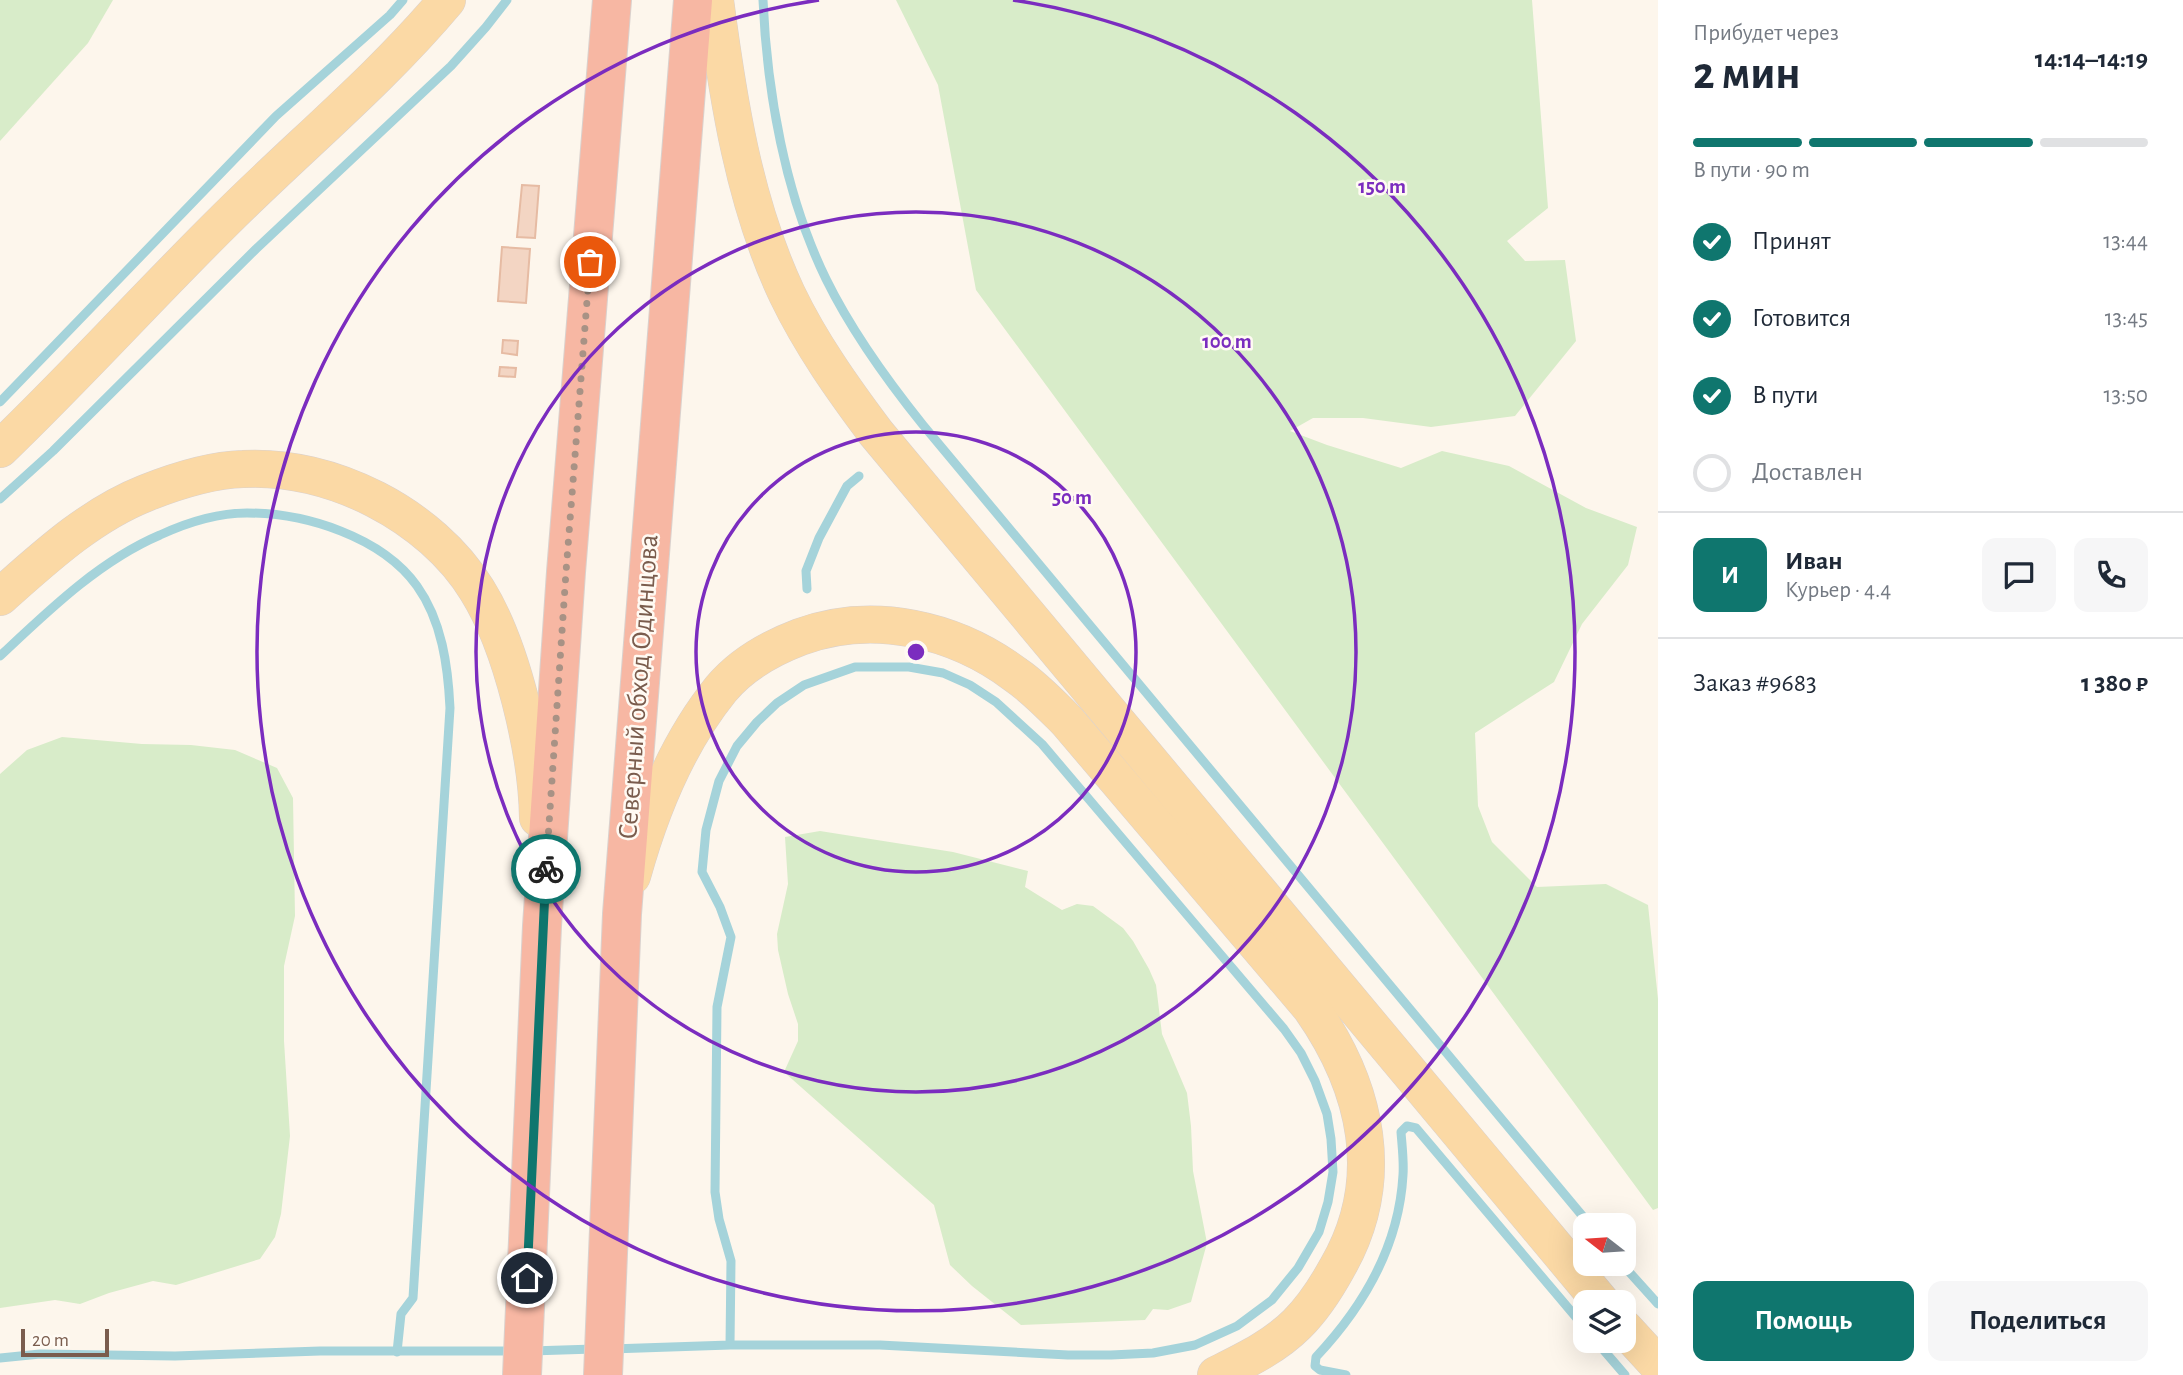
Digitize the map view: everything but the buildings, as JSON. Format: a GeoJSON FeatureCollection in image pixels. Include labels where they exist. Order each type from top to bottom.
{"type":"FeatureCollection","features":[{"type":"Feature","properties":{"kind":"highway"},"geometry":{"type":"LineString","coordinates":[[522,1375],[542,926],[566,572],[612,0]]}},
{"type":"Feature","properties":{"kind":"highway","name":"Северный обход Одинцова"},"geometry":{"type":"LineString","coordinates":[[603,1375],[622,914],[693,0]]}},
{"type":"Feature","properties":{"kind":"main road"},"geometry":{"type":"LineString","coordinates":[[0,449],[225,220],[378,76],[447,0]]}},
{"type":"Feature","properties":{"kind":"main road"},"geometry":{"type":"LineString","coordinates":[[715,0],[730,94],[758,217],[787,294],[827,365],[885,444],[1591,1290]]}},
{"type":"Feature","properties":{"kind":"main road"},"geometry":{"type":"LineString","coordinates":[[0,597],[80,530],[113,510],[143,494],[209,474],[243,469],[310,476],[338,483],[381,502],[429,534],[453,559],[477,590],[509,662],[532,755],[538,802],[542,926]]}},
{"type":"Feature","properties":{"kind":"main road"},"geometry":{"type":"LineString","coordinates":[[622,914],[652,815],[674,764],[698,721],[722,688],[751,662],[786,643],[822,629],[886,624],[919,629],[955,642],[986,655],[1016,674],[1068,721],[1311,1009],[1346,1067],[1360,1105],[1367,1174],[1361,1209],[1350,1245],[1326,1287],[1296,1325],[1253,1357],[1216,1375]]}},
{"type":"Feature","properties":{"kind":"main road"},"geometry":{"type":"LineString","coordinates":[[1636,1341],[1658,1365]]}},
{"type":"Feature","properties":{"kind":"green space"},"geometry":{"type":"Polygon","coordinates":[[[0,0],[113,0],[88,43],[0,141],[0,0]]]}},
{"type":"Feature","properties":{"kind":"green space"},"geometry":{"type":"Polygon","coordinates":[[[896,0],[1532,0],[1548,208],[1507,241],[1525,261],[1565,260],[1576,341],[1515,416],[1431,427],[1363,418],[1313,418],[1290,431],[1401,468],[1442,451],[1509,466],[1586,508],[1637,527],[1628,565],[1582,624],[1554,682],[1475,733],[1478,806],[1492,842],[1537,887],[1606,884],[1648,905],[1658,999],[1658,1208],[1653,1210],[976,290],[938,85],[896,0]]]}},
{"type":"Feature","properties":{"kind":"green space"},"geometry":{"type":"Polygon","coordinates":[[[62,737],[235,750],[277,768],[293,798],[295,916],[284,966],[284,1041],[290,1136],[281,1214],[275,1237],[260,1259],[176,1285],[153,1281],[80,1304],[55,1300],[0,1308],[0,774],[27,750],[62,737]]]}},
{"type":"Feature","properties":{"kind":"green space"},"geometry":{"type":"Polygon","coordinates":[[[820,831],[953,852],[1028,871],[1025,887],[1062,910],[1077,904],[1093,906],[1123,928],[1133,941],[1156,985],[1162,1034],[1187,1093],[1193,1171],[1207,1243],[1191,1302],[1168,1310],[1153,1309],[1145,1320],[1021,1325],[950,1265],[934,1205],[784,1072],[798,1041],[798,1024],[778,950],[777,934],[788,884],[785,837],[820,831]]]}},
{"type":"Feature","properties":{"kind":"waterway"},"geometry":{"type":"LineString","coordinates":[[0,402],[276,116],[390,15],[403,0]]}},
{"type":"Feature","properties":{"kind":"waterway"},"geometry":{"type":"LineString","coordinates":[[0,499],[53,451],[256,249],[451,66],[507,0]]}},
{"type":"Feature","properties":{"kind":"waterway"},"geometry":{"type":"LineString","coordinates":[[763,0],[774,107],[799,213],[826,279],[870,355],[923,425],[1580,1213]]}},
{"type":"Feature","properties":{"kind":"waterway"},"geometry":{"type":"LineString","coordinates":[[807,589],[806,571],[819,538],[847,486],[859,476]]}},
{"type":"Feature","properties":{"kind":"waterway"},"geometry":{"type":"LineString","coordinates":[[0,656],[75,588],[116,559],[170,531],[225,515],[270,514],[317,523],[341,531],[384,554],[402,569],[426,600],[442,644],[450,708],[413,1298],[401,1314],[397,1352]]}},
{"type":"Feature","properties":{"kind":"waterway"},"geometry":{"type":"LineString","coordinates":[[611,1349],[730,1345],[880,1345],[1068,1355],[1153,1353],[1195,1345],[1237,1326],[1272,1300],[1298,1268],[1319,1232],[1333,1172],[1331,1139],[1327,1114],[1301,1053],[1284,1029],[1042,744],[996,702],[970,685],[943,673],[909,667],[855,667],[804,685],[777,703],[757,722],[737,746],[719,781],[706,830],[702,872],[720,907],[731,937],[717,1007],[715,1192],[719,1219],[731,1261],[730,1345]]}},
{"type":"Feature","properties":{"kind":"waterway"},"geometry":{"type":"LineString","coordinates":[[1346,1375],[1320,1370],[1315,1366],[1316,1357],[1363,1296],[1386,1251],[1400,1201],[1403,1170],[1401,1132],[1407,1126],[1416,1128],[1573,1314]]}},
{"type":"Feature","properties":{"kind":"waterway"},"geometry":{"type":"LineString","coordinates":[[1633,1276],[1658,1304]]}},
{"type":"Feature","properties":{"kind":"waterway"},"geometry":{"type":"LineString","coordinates":[[531,1351],[594,1349]]}},
{"type":"Feature","properties":{"kind":"waterway"},"geometry":{"type":"LineString","coordinates":[[0,1358],[40,1354],[175,1356],[320,1351],[513,1351]]}},
{"type":"Feature","properties":{"kind":"waterway"},"geometry":{"type":"LineString","coordinates":[[1606,1353],[1625,1375]]}},
{"type":"Feature","properties":{"kind":"way so far"},"geometry":{"type":"LineString","coordinates":[[546,869],[590,262]]}},
{"type":"Feature","properties":{"kind":"route"},"geometry":{"type":"LineString","coordinates":[[527,1278],[546,869]]}}]}
